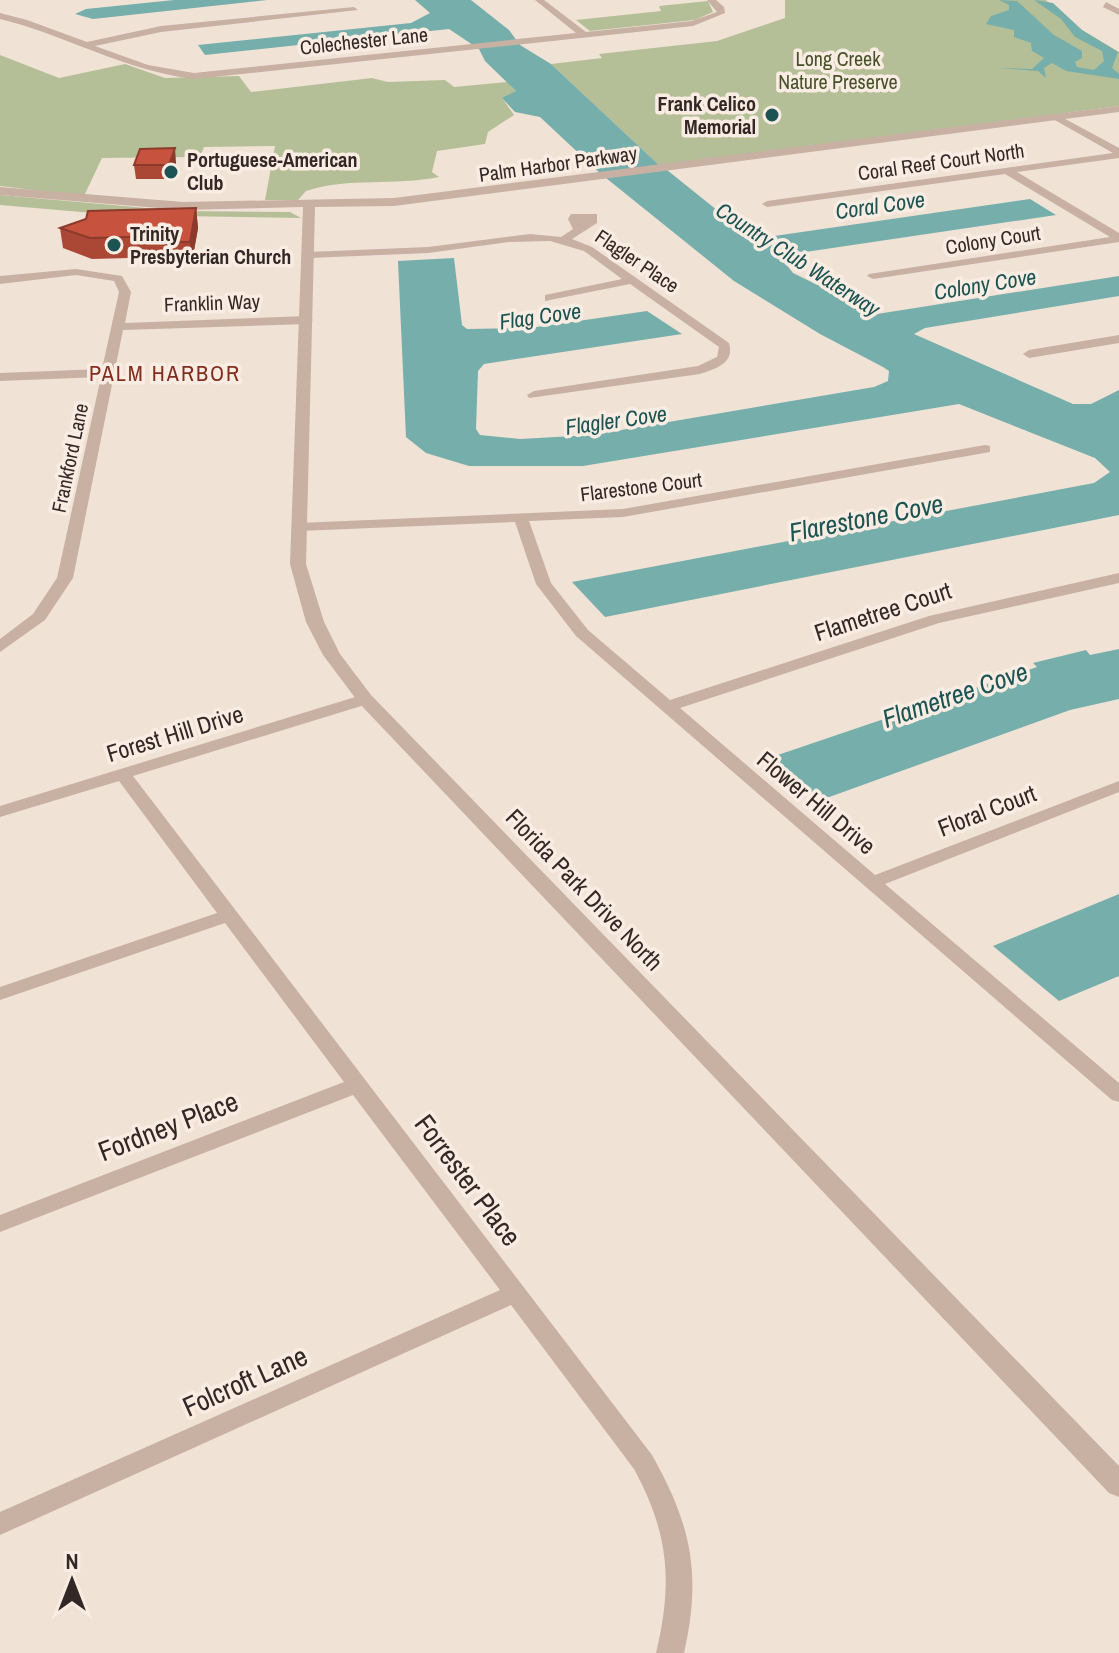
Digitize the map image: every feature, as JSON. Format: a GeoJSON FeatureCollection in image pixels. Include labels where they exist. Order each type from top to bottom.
{"type":"FeatureCollection","features":[{"type":"Feature","properties":{"kind":"street"},"geometry":{"type":"LineString","coordinates":[[539,0],[585,35]]}},
{"type":"Feature","properties":{"kind":"street","name":"Colechester Lane"},"geometry":{"type":"LineString","coordinates":[[0,16],[90,44],[157,71],[194,76],[705,21],[722,11],[711,0]]}},
{"type":"Feature","properties":{"kind":"street"},"geometry":{"type":"LineString","coordinates":[[1106,5],[1119,12]]}},
{"type":"Feature","properties":{"kind":"street"},"geometry":{"type":"LineString","coordinates":[[90,44],[161,29],[354,10]]}},
{"type":"Feature","properties":{"kind":"street","name":"Palm Harbor Parkway"},"geometry":{"type":"LineString","coordinates":[[0,191],[144,204],[309,206],[426,200],[1119,109]]}},
{"type":"Feature","properties":{"kind":"street"},"geometry":{"type":"LineString","coordinates":[[1056,117],[1119,154]]}},
{"type":"Feature","properties":{"kind":"street","name":"Coral Reef Court North"},"geometry":{"type":"LineString","coordinates":[[767,204],[1119,154]]}},
{"type":"Feature","properties":{"kind":"street"},"geometry":{"type":"LineString","coordinates":[[1007,171],[1119,239]]}},
{"type":"Feature","properties":{"kind":"street","name":"Florida Park Drive North"},"geometry":{"type":"LineString","coordinates":[[309,206],[299,527],[301,583],[315,622],[332,655],[365,699],[1119,1485]]}},
{"type":"Feature","properties":{"kind":"street"},"geometry":{"type":"LineString","coordinates":[[563,240],[578,228]]}},
{"type":"Feature","properties":{"kind":"street","name":"Flagler Place"},"geometry":{"type":"LineString","coordinates":[[309,255],[439,249],[525,238],[563,240],[584,247],[719,338],[725,346],[723,359],[690,373],[534,395]]}},
{"type":"Feature","properties":{"kind":"street","name":"Colony Court"},"geometry":{"type":"LineString","coordinates":[[873,276],[1119,239]]}},
{"type":"Feature","properties":{"kind":"street","name":"Frankford Lane"},"geometry":{"type":"LineString","coordinates":[[0,280],[68,272],[111,275],[121,280],[125,289],[65,578],[48,607],[7,635],[0,647]]}},
{"type":"Feature","properties":{"kind":"street"},"geometry":{"type":"LineString","coordinates":[[549,298],[633,280]]}},
{"type":"Feature","properties":{"kind":"street","name":"Franklin Way"},"geometry":{"type":"LineString","coordinates":[[118,327],[307,320]]}},
{"type":"Feature","properties":{"kind":"street"},"geometry":{"type":"LineString","coordinates":[[1029,354],[1119,339]]}},
{"type":"Feature","properties":{"kind":"street"},"geometry":{"type":"LineString","coordinates":[[0,377],[108,373]]}},
{"type":"Feature","properties":{"kind":"street","name":"Flarestone Court"},"geometry":{"type":"LineString","coordinates":[[299,527],[521,519],[639,511],[985,449]]}},
{"type":"Feature","properties":{"kind":"street","name":"Flower Hill Drive"},"geometry":{"type":"LineString","coordinates":[[521,519],[534,564],[559,606],[597,647],[1119,1095]]}},
{"type":"Feature","properties":{"kind":"street","name":"Flametree Court"},"geometry":{"type":"LineString","coordinates":[[667,707],[935,619],[1119,578]]}},
{"type":"Feature","properties":{"kind":"street","name":"Forest Hill Drive"},"geometry":{"type":"LineString","coordinates":[[0,812],[365,699]]}},
{"type":"Feature","properties":{"kind":"street","name":"Forrester Place"},"geometry":{"type":"LineString","coordinates":[[123,775],[643,1462],[665,1502],[678,1539],[680,1607],[670,1653]]}},
{"type":"Feature","properties":{"kind":"street","name":"Floral Court"},"geometry":{"type":"LineString","coordinates":[[873,882],[1119,786]]}},
{"type":"Feature","properties":{"kind":"street"},"geometry":{"type":"LineString","coordinates":[[0,994],[230,915]]}},
{"type":"Feature","properties":{"kind":"street","name":"Fordney Place"},"geometry":{"type":"LineString","coordinates":[[0,1224],[358,1085]]}},
{"type":"Feature","properties":{"kind":"street","name":"Folcroft Lane"},"geometry":{"type":"LineString","coordinates":[[0,1524],[516,1293]]}},
{"type":"Feature","properties":{"kind":"green space","name":"Long Creek Nature Preserve"},"geometry":{"type":"Polygon","coordinates":[[[785,0],[1046,0],[1082,30],[1119,52],[1119,106],[660,166],[551,64],[602,58],[599,54],[717,41],[785,18],[785,0]]]}},
{"type":"Feature","properties":{"kind":"green space"},"geometry":{"type":"Polygon","coordinates":[[[708,1],[713,12],[695,20],[590,31],[576,20],[661,11],[659,6],[708,1]]]}},
{"type":"Feature","properties":{"kind":"green space"},"geometry":{"type":"Polygon","coordinates":[[[0,55],[59,78],[125,64],[165,78],[239,76],[251,92],[372,78],[388,82],[445,80],[454,87],[507,82],[516,91],[503,99],[514,115],[488,132],[485,144],[437,151],[432,172],[439,177],[338,184],[306,191],[298,200],[265,200],[275,146],[204,147],[200,157],[102,158],[84,196],[0,186],[0,55]]]}},
{"type":"Feature","properties":{"kind":"green space"},"geometry":{"type":"Polygon","coordinates":[[[0,195],[180,211],[290,212],[301,218],[116,215],[0,205],[0,195]]]}},
{"type":"Feature","properties":{"kind":"water"},"geometry":{"type":"Polygon","coordinates":[[[174,0],[267,0],[93,19],[75,14],[86,9],[174,0]]]}},
{"type":"Feature","properties":{"kind":"water"},"geometry":{"type":"Polygon","coordinates":[[[415,0],[471,0],[509,30],[520,45],[551,64],[660,166],[601,174],[540,117],[515,112],[502,98],[516,91],[485,61],[479,49],[449,29],[205,55],[198,45],[411,23],[430,13],[415,0]]]}},
{"type":"Feature","properties":{"kind":"water"},"geometry":{"type":"Polygon","coordinates":[[[999,0],[1017,1],[1054,35],[1082,51],[1082,58],[1075,62],[1077,67],[1094,70],[1104,61],[1102,51],[1075,37],[1061,19],[1034,0],[1053,3],[1082,30],[1118,52],[1112,68],[1119,74],[1119,79],[1066,71],[1052,63],[1044,68],[1046,78],[1038,71],[998,68],[1032,69],[1044,58],[1032,51],[1031,43],[1014,37],[1014,30],[986,24],[991,16],[1009,10],[1009,5],[999,0]]]}},
{"type":"Feature","properties":{"kind":"water"},"geometry":{"type":"Polygon","coordinates":[[[667,170],[748,235],[761,238],[1030,199],[1056,215],[785,255],[782,259],[793,273],[877,314],[1119,276],[1119,296],[925,328],[914,334],[1073,404],[1091,404],[1119,390],[1119,515],[605,617],[572,582],[1094,483],[1110,472],[1095,458],[959,404],[583,466],[469,466],[426,453],[406,437],[398,261],[454,258],[462,325],[467,329],[530,328],[647,311],[682,334],[484,364],[478,371],[476,429],[480,435],[520,439],[592,435],[874,387],[888,381],[889,371],[883,367],[820,334],[734,281],[606,178],[667,170]]]}},
{"type":"Feature","properties":{"kind":"water","name":"Flametree Cove"},"geometry":{"type":"Polygon","coordinates":[[[1119,649],[1119,699],[1070,710],[821,800],[769,758],[1037,667],[1033,663],[1086,650],[1090,655],[1119,649]]]}},
{"type":"Feature","properties":{"kind":"water"},"geometry":{"type":"Polygon","coordinates":[[[1119,894],[1119,976],[1059,1001],[993,946],[1119,894]]]}},
{"type":"Feature","properties":{"kind":"building"},"geometry":{"type":"Polygon","coordinates":[[[175,148],[169,165],[134,165],[140,149],[175,148]]]}},
{"type":"Feature","properties":{"kind":"building"},"geometry":{"type":"Polygon","coordinates":[[[196,208],[190,242],[162,242],[163,236],[90,238],[60,228],[86,219],[88,211],[196,208]]]}},
{"type":"Feature","properties":{"kind":"place","name":"Frank Celico Memorial"},"geometry":{"type":"Point","coordinates":[772,115]}},
{"type":"Feature","properties":{"kind":"place","name":"Portuguese-American Club"},"geometry":{"type":"Point","coordinates":[171,172]}},
{"type":"Feature","properties":{"kind":"place","name":"Trinity Presbyterian Church"},"geometry":{"type":"Point","coordinates":[114,245]}},
{"type":"Feature","properties":{"kind":"district","name":"PALM HARBOR"},"geometry":{"type":"Point","coordinates":[165,373]}},
{"type":"Feature","properties":{"kind":"water label","name":"Coral Cove"},"geometry":{"type":"Point","coordinates":[880,205]}},
{"type":"Feature","properties":{"kind":"water label","name":"Country Club Waterway"},"geometry":{"type":"Point","coordinates":[798,259]}},
{"type":"Feature","properties":{"kind":"water label","name":"Colony Cove"},"geometry":{"type":"Point","coordinates":[985,284]}},
{"type":"Feature","properties":{"kind":"water label","name":"Flag Cove"},"geometry":{"type":"Point","coordinates":[540,316]}},
{"type":"Feature","properties":{"kind":"water label","name":"Flagler Cove"},"geometry":{"type":"Point","coordinates":[616,420]}},
{"type":"Feature","properties":{"kind":"water label","name":"Flarestone Cove"},"geometry":{"type":"Point","coordinates":[866,518]}}]}
